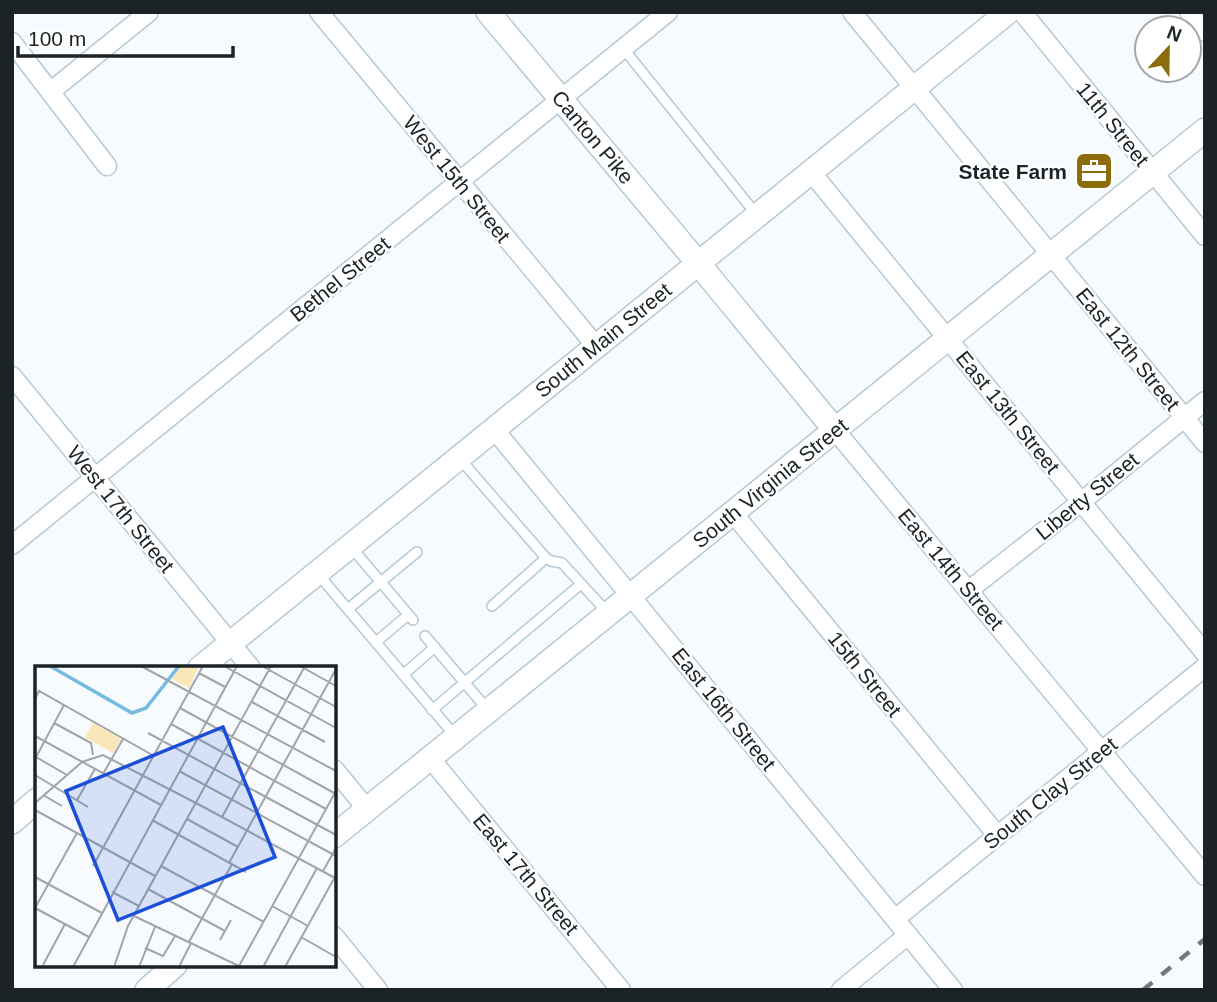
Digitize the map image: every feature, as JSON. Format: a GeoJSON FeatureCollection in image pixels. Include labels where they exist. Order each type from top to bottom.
{"type":"FeatureCollection","features":[{"type":"Feature","properties":{"kind":"main road","name":"Canton Pike"},"geometry":{"type":"LineString","coordinates":[[488,12],[698,263]]}},
{"type":"Feature","properties":{"kind":"main road","name":"South Main Street"},"geometry":{"type":"LineString","coordinates":[[202,666],[1008,12]]}},
{"type":"Feature","properties":{"kind":"main road","name":"South Virginia Street"},"geometry":{"type":"LineString","coordinates":[[336,834],[1205,130]]}},
{"type":"Feature","properties":{"kind":"main road","name":"East 14th Street"},"geometry":{"type":"LineString","coordinates":[[698,263],[835,430]]}},
{"type":"Feature","properties":{"kind":"main road"},"geometry":{"type":"LineString","coordinates":[[12,822],[35,802]]}},
{"type":"Feature","properties":{"kind":"main road"},"geometry":{"type":"LineString","coordinates":[[147,990],[173,967]]}},
{"type":"Feature","properties":{"kind":"street"},"geometry":{"type":"LineString","coordinates":[[50,92],[149,12]]}},
{"type":"Feature","properties":{"kind":"street","name":"West 15th Street"},"geometry":{"type":"LineString","coordinates":[[319,12],[596,346]]}},
{"type":"Feature","properties":{"kind":"street","name":"Bethel Street"},"geometry":{"type":"LineString","coordinates":[[12,545],[668,12]]}},
{"type":"Feature","properties":{"kind":"street","name":"East 12th Street"},"geometry":{"type":"LineString","coordinates":[[852,12],[1205,443]]}},
{"type":"Feature","properties":{"kind":"street","name":"11th Street"},"geometry":{"type":"LineString","coordinates":[[1022,12],[1205,236]]}},
{"type":"Feature","properties":{"kind":"street"},"geometry":{"type":"LineString","coordinates":[[1189,12],[1205,32]]}},
{"type":"Feature","properties":{"kind":"street"},"geometry":{"type":"LineString","coordinates":[[12,42],[107,166]]}},
{"type":"Feature","properties":{"kind":"street","name":"East 13th Street"},"geometry":{"type":"LineString","coordinates":[[811,172],[1205,653]]}},
{"type":"Feature","properties":{"kind":"street","name":"West 17th Street"},"geometry":{"type":"LineString","coordinates":[[12,376],[231,643]]}},
{"type":"Feature","properties":{"kind":"street","name":"Liberty Street"},"geometry":{"type":"LineString","coordinates":[[969,590],[1205,401]]}},
{"type":"Feature","properties":{"kind":"street","name":"East 16th Street"},"geometry":{"type":"LineString","coordinates":[[494,429],[953,990]]}},
{"type":"Feature","properties":{"kind":"street","name":"East 14th Street"},"geometry":{"type":"LineString","coordinates":[[835,430],[1205,876]]}},
{"type":"Feature","properties":{"kind":"street","name":"15th Street"},"geometry":{"type":"LineString","coordinates":[[733,513],[997,835]]}},
{"type":"Feature","properties":{"kind":"street"},"geometry":{"type":"LineString","coordinates":[[231,643],[249,666]]}},
{"type":"Feature","properties":{"kind":"street","name":"South Clay Street"},"geometry":{"type":"LineString","coordinates":[[895,919],[1205,667]]}},
{"type":"Feature","properties":{"kind":"street","name":"East 17th Street"},"geometry":{"type":"LineString","coordinates":[[430,758],[621,990]]}},
{"type":"Feature","properties":{"kind":"street"},"geometry":{"type":"LineString","coordinates":[[336,771],[367,809]]}},
{"type":"Feature","properties":{"kind":"street"},"geometry":{"type":"LineString","coordinates":[[841,990],[908,935]]}},
{"type":"Feature","properties":{"kind":"street"},"geometry":{"type":"LineString","coordinates":[[336,938],[378,990]]}},
{"type":"Feature","properties":{"kind":"lane"},"geometry":{"type":"LineString","coordinates":[[623,48],[757,215]]}},
{"type":"Feature","properties":{"kind":"lane"},"geometry":{"type":"LineString","coordinates":[[459,457],[546,558],[562,564],[609,614]]}},
{"type":"Feature","properties":{"kind":"lane"},"geometry":{"type":"LineString","coordinates":[[350,546],[411,617],[376,642]]}},
{"type":"Feature","properties":{"kind":"lane"},"geometry":{"type":"LineString","coordinates":[[348,609],[417,552]]}},
{"type":"Feature","properties":{"kind":"lane"},"geometry":{"type":"LineString","coordinates":[[492,606],[546,558]]}},
{"type":"Feature","properties":{"kind":"lane"},"geometry":{"type":"LineString","coordinates":[[317,572],[456,737]]}},
{"type":"Feature","properties":{"kind":"lane"},"geometry":{"type":"LineString","coordinates":[[432,710],[581,584]]}},
{"type":"Feature","properties":{"kind":"lane"},"geometry":{"type":"LineString","coordinates":[[425,636],[489,711]]}},
{"type":"Feature","properties":{"kind":"lane"},"geometry":{"type":"LineString","coordinates":[[402,675],[435,647]]}},
{"type":"Feature","properties":{"kind":"railway"},"geometry":{"type":"LineString","coordinates":[[1143,990],[1205,939]]}},
{"type":"Feature","properties":{"kind":"place","name":"State Farm"},"geometry":{"type":"Point","coordinates":[1094,171]}}]}
